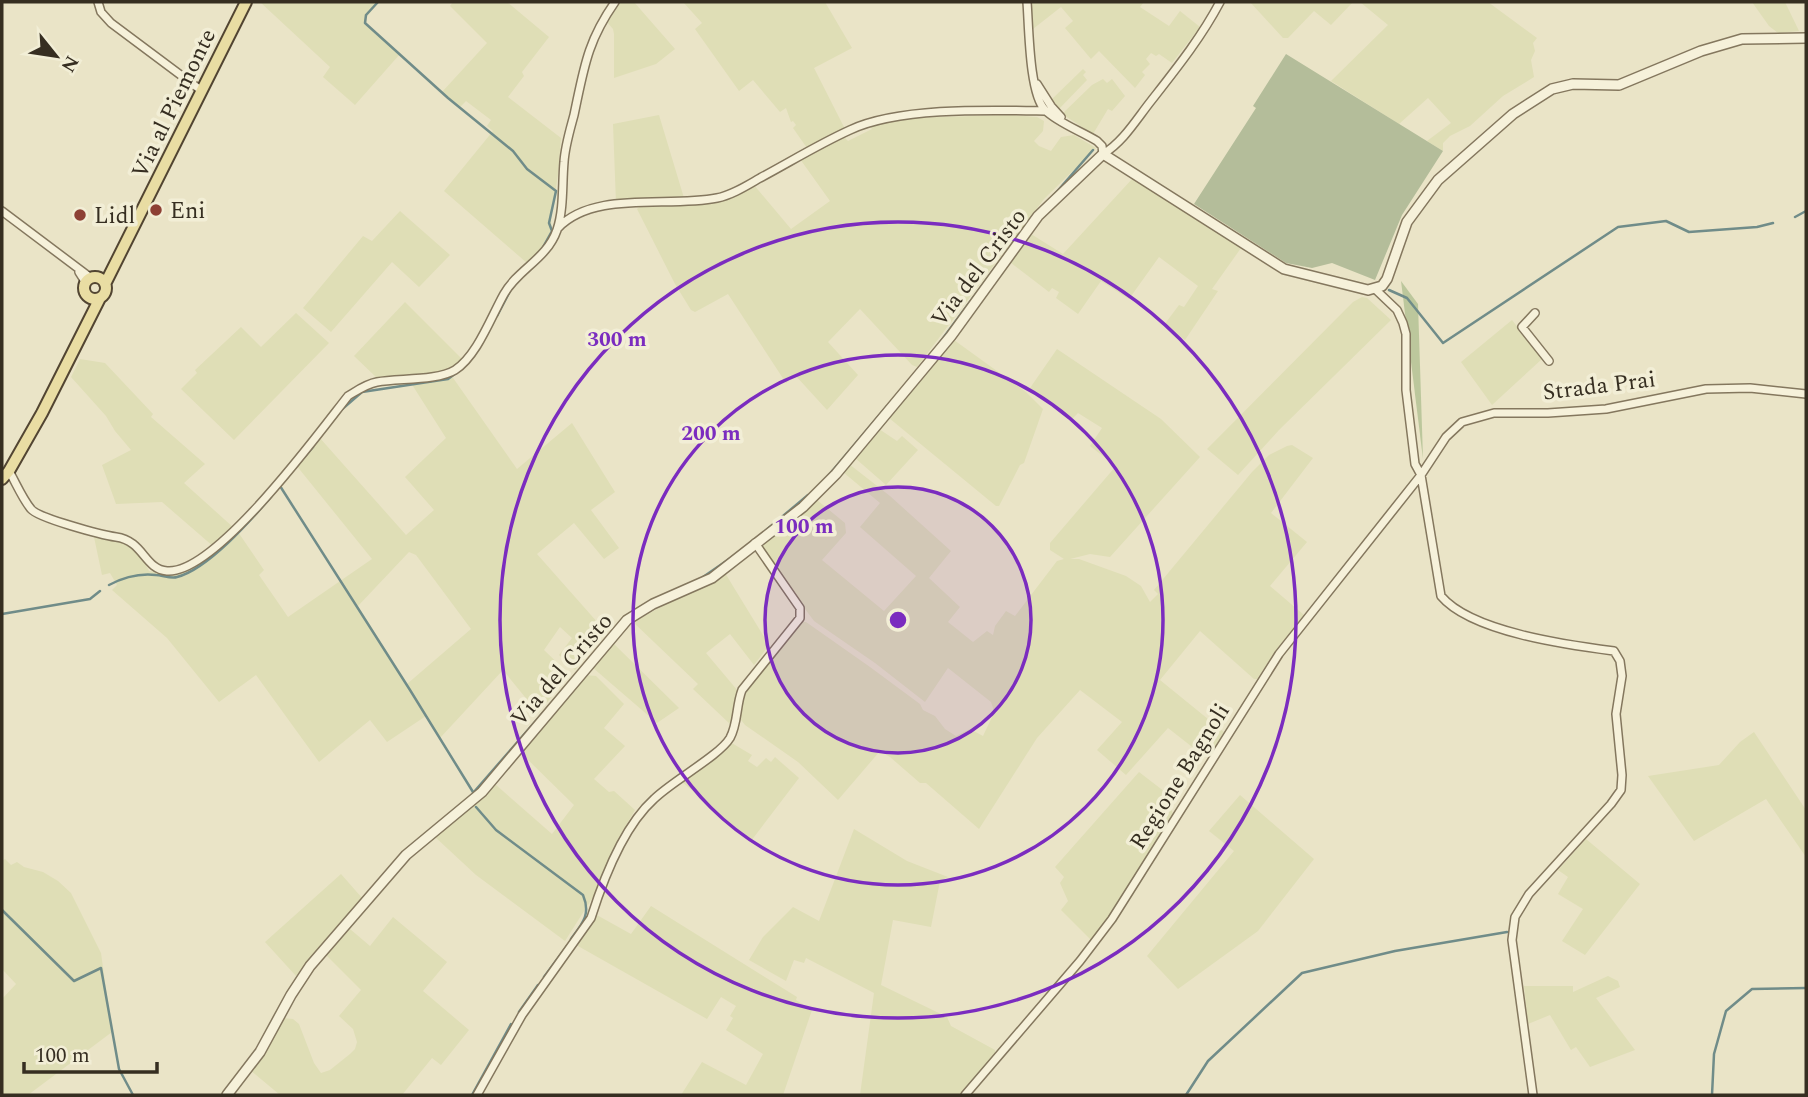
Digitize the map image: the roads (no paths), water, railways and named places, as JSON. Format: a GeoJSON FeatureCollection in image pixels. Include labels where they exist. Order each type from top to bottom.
{"type":"FeatureCollection","features":[{"type":"Feature","properties":{"kind":"main road","name":"Via al Piemonte"},"geometry":{"type":"LineString","coordinates":[[94,297],[85,291],[119,260],[246,2]]}},
{"type":"Feature","properties":{"kind":"main road","name":"Via al Piemonte"},"geometry":{"type":"LineString","coordinates":[[94,297],[106,292],[95,281]]}},
{"type":"Feature","properties":{"kind":"main road","name":"Via al Piemonte"},"geometry":{"type":"LineString","coordinates":[[5,475],[42,413],[87,322],[94,297]]}},
{"type":"Feature","properties":{"kind":"street"},"geometry":{"type":"LineString","coordinates":[[98,2],[111,23],[202,91]]}},
{"type":"Feature","properties":{"kind":"street"},"geometry":{"type":"LineString","coordinates":[[558,228],[564,158],[587,53],[599,26],[615,2]]}},
{"type":"Feature","properties":{"kind":"street"},"geometry":{"type":"LineString","coordinates":[[1027,2],[1033,74],[1038,98],[1045,111]]}},
{"type":"Feature","properties":{"kind":"street"},"geometry":{"type":"LineString","coordinates":[[1103,154],[1115,146],[1167,80],[1206,29],[1220,2]]}},
{"type":"Feature","properties":{"kind":"street"},"geometry":{"type":"LineString","coordinates":[[1103,154],[1284,269],[1361,289],[1375,289],[1382,286],[1387,279],[1407,222],[1430,188],[1513,114],[1535,99],[1562,85],[1619,85],[1701,51],[1742,39],[1806,38]]}},
{"type":"Feature","properties":{"kind":"street"},"geometry":{"type":"LineString","coordinates":[[1033,74],[1051,106],[1073,127]]}},
{"type":"Feature","properties":{"kind":"street"},"geometry":{"type":"LineString","coordinates":[[5,475],[37,514],[78,525],[99,535],[128,539],[138,546],[148,561],[161,570],[186,568],[219,545],[258,506],[348,396],[365,385],[455,370],[484,333],[514,278],[537,260],[550,245],[558,228],[568,218],[606,206],[694,202],[731,194],[851,129],[913,114],[1045,111],[1097,141],[1102,146],[1103,154]]}},
{"type":"Feature","properties":{"kind":"street","name":"Via del Cristo"},"geometry":{"type":"LineString","coordinates":[[227,1095],[260,1052],[310,966],[406,855],[482,792],[627,620],[653,604],[712,578],[803,507],[835,474],[951,337],[1038,216],[1103,154]]}},
{"type":"Feature","properties":{"kind":"street"},"geometry":{"type":"LineString","coordinates":[[2,211],[95,281]]}},
{"type":"Feature","properties":{"kind":"street"},"geometry":{"type":"LineString","coordinates":[[1375,289],[1398,310],[1406,334],[1406,390],[1415,464],[1422,475],[1441,596],[1451,607],[1473,618],[1540,640],[1614,652],[1620,660],[1622,676],[1616,714],[1621,790],[1529,894],[1515,917],[1512,940],[1533,1095]]}},
{"type":"Feature","properties":{"kind":"street"},"geometry":{"type":"LineString","coordinates":[[1535,313],[1522,327],[1549,361]]}},
{"type":"Feature","properties":{"kind":"street","name":"Strada Prai"},"geometry":{"type":"LineString","coordinates":[[1422,475],[1446,437],[1462,422],[1494,413],[1606,409],[1720,388],[1806,394]]}},
{"type":"Feature","properties":{"kind":"street","name":"Regione Bagnoli"},"geometry":{"type":"LineString","coordinates":[[965,1095],[1080,961],[1112,919],[1279,654],[1422,475]]}},
{"type":"Feature","properties":{"kind":"street"},"geometry":{"type":"LineString","coordinates":[[477,1095],[522,1015],[591,918],[622,844],[639,814],[654,798],[724,746],[734,727],[737,703],[742,690],[800,618],[800,608],[755,543]]}},
{"type":"Feature","properties":{"kind":"waterway"},"geometry":{"type":"LineString","coordinates":[[378,2],[366,15],[365,23],[448,98],[513,151],[527,169],[556,191],[549,223],[552,231],[542,249]]}},
{"type":"Feature","properties":{"kind":"waterway"},"geometry":{"type":"LineString","coordinates":[[1054,195],[1093,150]]}},
{"type":"Feature","properties":{"kind":"waterway"},"geometry":{"type":"LineString","coordinates":[[1795,217],[1806,211]]}},
{"type":"Feature","properties":{"kind":"waterway"},"geometry":{"type":"LineString","coordinates":[[1389,290],[1407,298],[1443,343],[1618,227],[1666,221],[1689,232],[1757,227],[1773,223]]}},
{"type":"Feature","properties":{"kind":"waterway"},"geometry":{"type":"LineString","coordinates":[[938,345],[1001,260]]}},
{"type":"Feature","properties":{"kind":"waterway"},"geometry":{"type":"LineString","coordinates":[[497,316],[510,291]]}},
{"type":"Feature","properties":{"kind":"waterway"},"geometry":{"type":"LineString","coordinates":[[340,411],[362,392],[448,379],[456,373]]}},
{"type":"Feature","properties":{"kind":"waterway"},"geometry":{"type":"LineString","coordinates":[[828,476],[887,406]]}},
{"type":"Feature","properties":{"kind":"waterway"},"geometry":{"type":"LineString","coordinates":[[299,463],[313,447]]}},
{"type":"Feature","properties":{"kind":"waterway"},"geometry":{"type":"LineString","coordinates":[[281,484],[473,792]]}},
{"type":"Feature","properties":{"kind":"waterway"},"geometry":{"type":"LineString","coordinates":[[765,531],[808,495]]}},
{"type":"Feature","properties":{"kind":"waterway"},"geometry":{"type":"LineString","coordinates":[[109,585],[138,575],[175,577],[189,572],[228,543],[271,497]]}},
{"type":"Feature","properties":{"kind":"waterway"},"geometry":{"type":"LineString","coordinates":[[703,577],[735,555]]}},
{"type":"Feature","properties":{"kind":"waterway"},"geometry":{"type":"LineString","coordinates":[[2,614],[90,599],[100,591]]}},
{"type":"Feature","properties":{"kind":"waterway"},"geometry":{"type":"LineString","coordinates":[[473,793],[555,699]]}},
{"type":"Feature","properties":{"kind":"waterway"},"geometry":{"type":"LineString","coordinates":[[476,807],[496,830],[583,895],[586,913],[571,939]]}},
{"type":"Feature","properties":{"kind":"waterway"},"geometry":{"type":"LineString","coordinates":[[2,910],[74,981],[101,968],[119,1069],[133,1095]]}},
{"type":"Feature","properties":{"kind":"waterway"},"geometry":{"type":"LineString","coordinates":[[1186,1095],[1208,1061],[1302,973],[1395,951],[1507,932]]}},
{"type":"Feature","properties":{"kind":"waterway"},"geometry":{"type":"LineString","coordinates":[[544,977],[567,946]]}},
{"type":"Feature","properties":{"kind":"waterway"},"geometry":{"type":"LineString","coordinates":[[519,1012],[538,985]]}},
{"type":"Feature","properties":{"kind":"waterway"},"geometry":{"type":"LineString","coordinates":[[1712,1095],[1714,1054],[1726,1011],[1752,989],[1806,988]]}},
{"type":"Feature","properties":{"kind":"waterway"},"geometry":{"type":"LineString","coordinates":[[472,1095],[511,1024]]}},
{"type":"Feature","properties":{"kind":"place","name":"Eni"},"geometry":{"type":"Point","coordinates":[156,210]}},
{"type":"Feature","properties":{"kind":"place","name":"Lidl"},"geometry":{"type":"Point","coordinates":[80,215]}}]}
